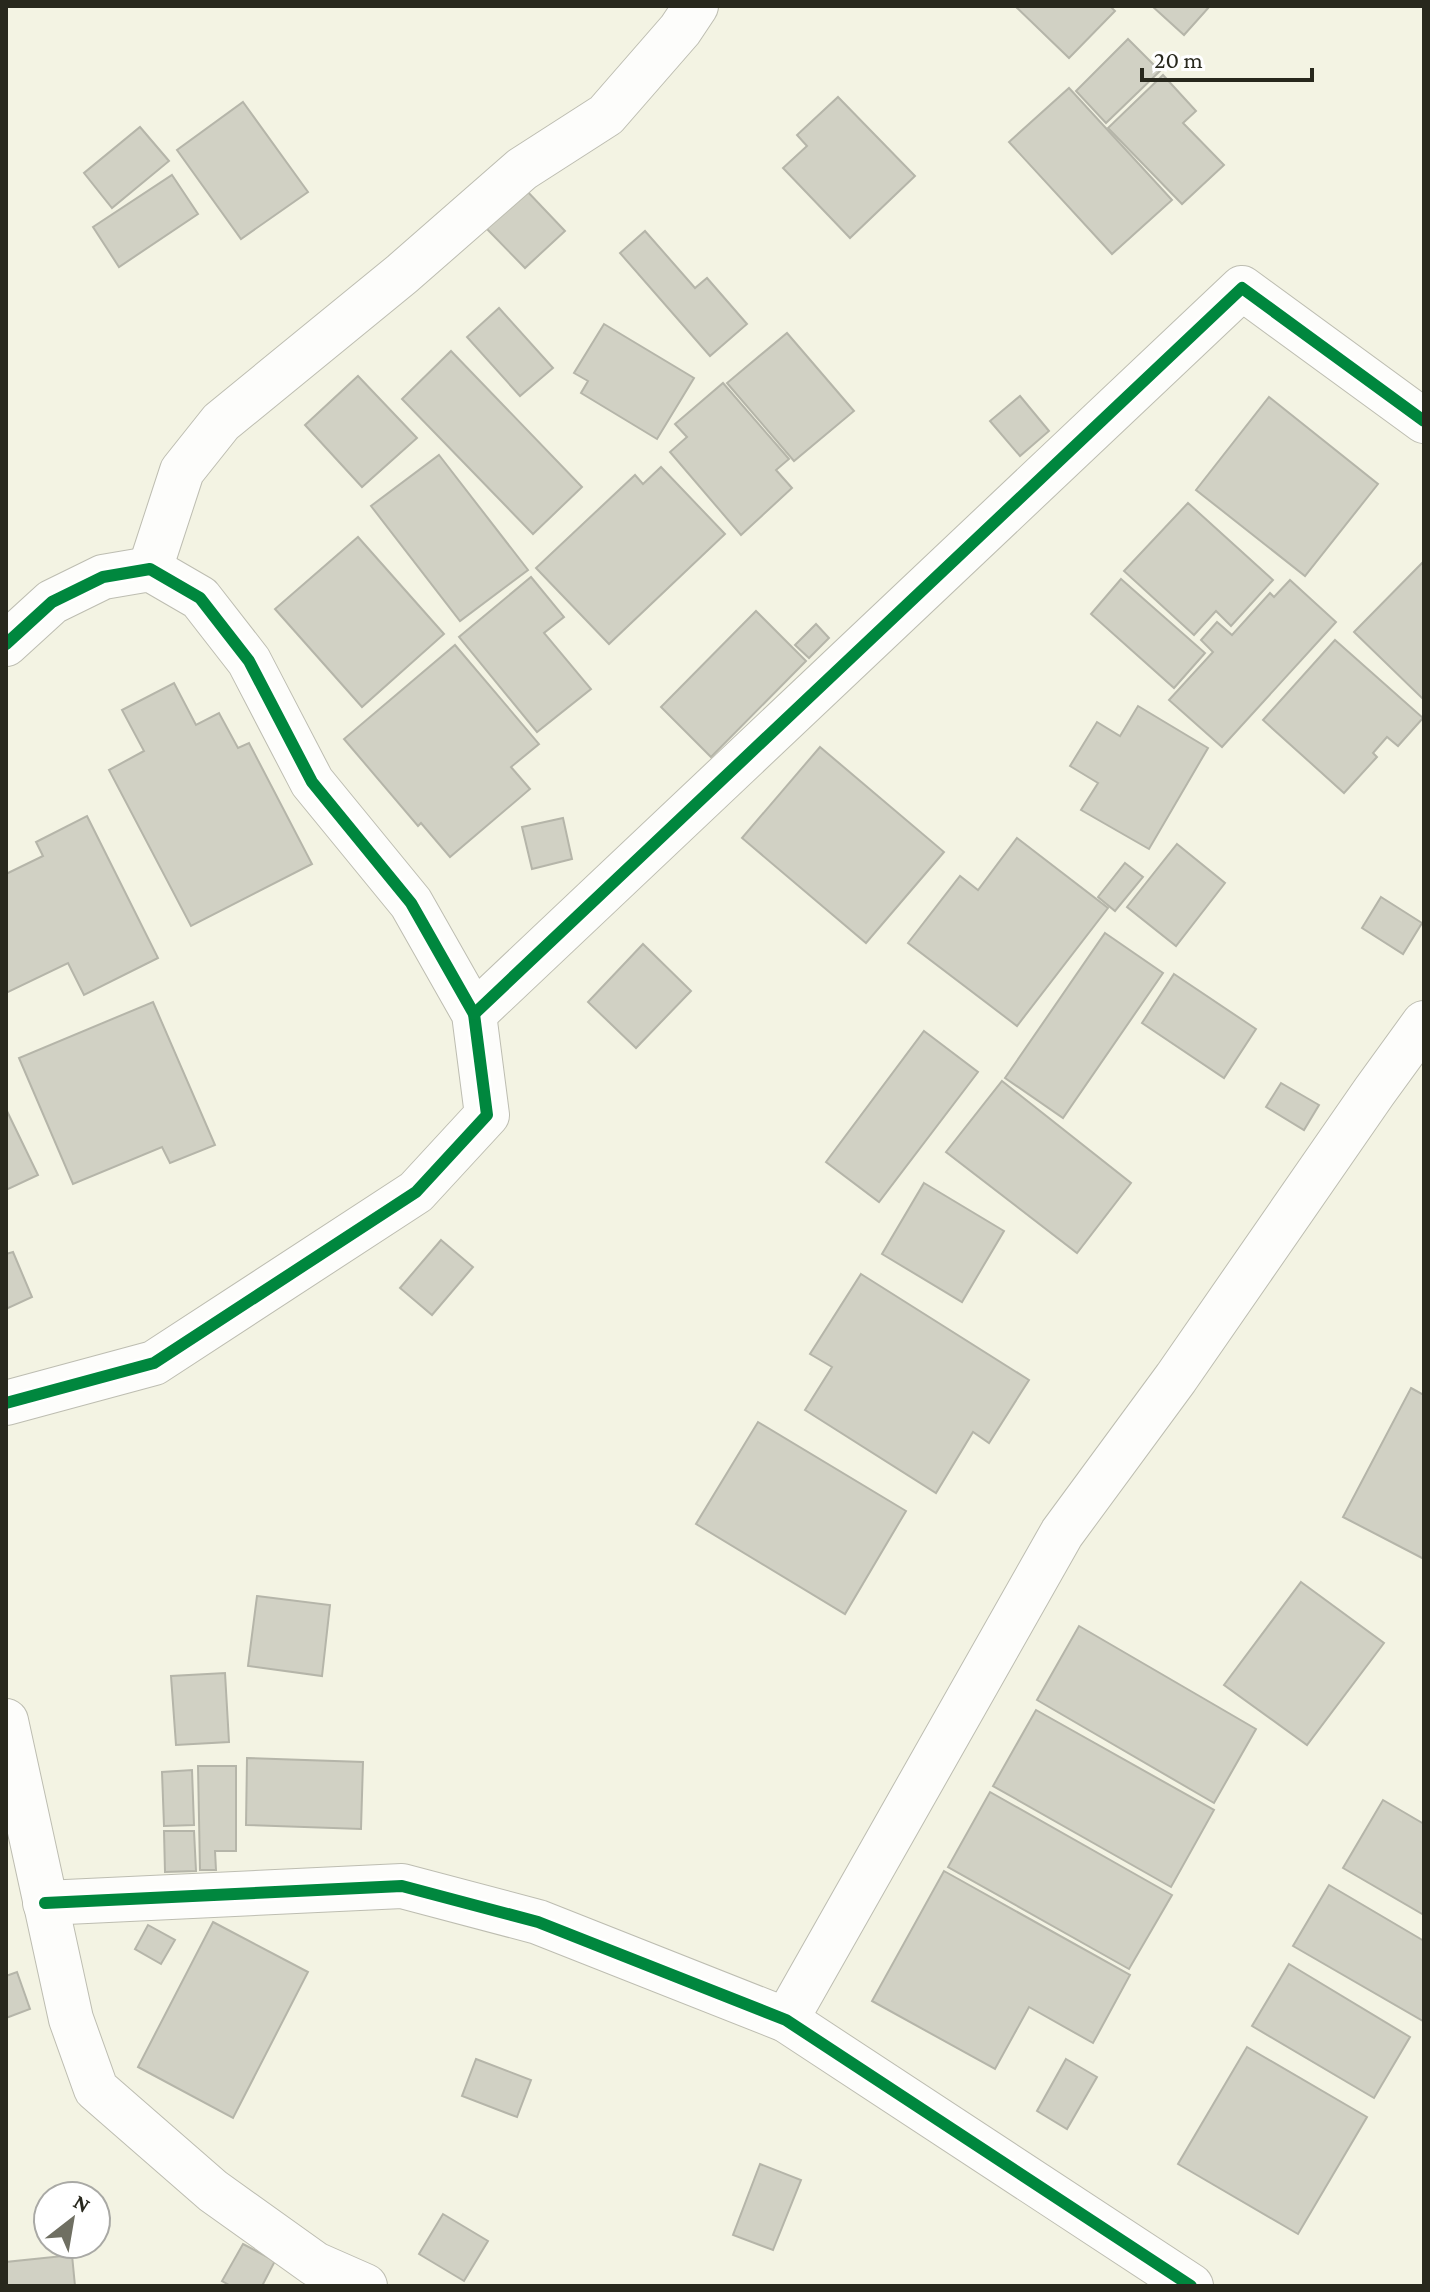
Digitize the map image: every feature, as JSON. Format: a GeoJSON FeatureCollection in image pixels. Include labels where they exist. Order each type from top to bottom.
{"type":"FeatureCollection","features":[{"type":"Feature","properties":{"kind":"street"},"geometry":{"type":"LineString","coordinates":[[150,569],[182,471],[221,422],[402,274],[522,169],[606,115],[680,30],[696,6]]}},
{"type":"Feature","properties":{"kind":"street"},"geometry":{"type":"LineString","coordinates":[[474,1014],[1242,288],[1424,421]]}},
{"type":"Feature","properties":{"kind":"street"},"geometry":{"type":"LineString","coordinates":[[6,644],[52,602],[103,577],[150,569],[200,598],[249,661],[312,782],[411,903],[474,1014],[487,1115],[416,1192],[154,1363],[6,1403]]}},
{"type":"Feature","properties":{"kind":"street"},"geometry":{"type":"LineString","coordinates":[[786,2020],[1062,1533],[1176,1378],[1424,1023]]}},
{"type":"Feature","properties":{"kind":"street"},"geometry":{"type":"LineString","coordinates":[[6,1721],[71,2019],[96,2089],[213,2191],[315,2264],[365,2286]]}},
{"type":"Feature","properties":{"kind":"street"},"geometry":{"type":"LineString","coordinates":[[45,1903],[402,1886],[538,1922],[786,2020],[1182,2283]]}},
{"type":"Feature","properties":{"kind":"building"},"geometry":{"type":"Polygon","coordinates":[[[1015,6],[1110,6],[1115,11],[1069,58],[1015,6]]]}},
{"type":"Feature","properties":{"kind":"building"},"geometry":{"type":"Polygon","coordinates":[[[1152,6],[1210,6],[1184,35],[1152,6]]]}},
{"type":"Feature","properties":{"kind":"building"},"geometry":{"type":"Polygon","coordinates":[[[1128,39],[1160,71],[1106,123],[1076,91],[1128,39]]]}},
{"type":"Feature","properties":{"kind":"building"},"geometry":{"type":"Polygon","coordinates":[[[1163,75],[1196,111],[1183,123],[1224,165],[1182,204],[1108,128],[1163,75]]]}},
{"type":"Feature","properties":{"kind":"building"},"geometry":{"type":"Polygon","coordinates":[[[1069,88],[1172,200],[1112,254],[1009,142],[1069,88]]]}},
{"type":"Feature","properties":{"kind":"building"},"geometry":{"type":"Polygon","coordinates":[[[838,97],[915,176],[850,238],[783,168],[807,146],[797,135],[838,97]]]}},
{"type":"Feature","properties":{"kind":"building"},"geometry":{"type":"Polygon","coordinates":[[[243,102],[308,192],[241,239],[177,150],[243,102]]]}},
{"type":"Feature","properties":{"kind":"building"},"geometry":{"type":"Polygon","coordinates":[[[140,127],[169,161],[112,208],[84,173],[140,127]]]}},
{"type":"Feature","properties":{"kind":"building"},"geometry":{"type":"Polygon","coordinates":[[[172,175],[198,214],[119,267],[93,227],[172,175]]]}},
{"type":"Feature","properties":{"kind":"building"},"geometry":{"type":"Polygon","coordinates":[[[525,189],[565,231],[525,268],[485,227],[525,189]]]}},
{"type":"Feature","properties":{"kind":"building"},"geometry":{"type":"Polygon","coordinates":[[[645,231],[695,288],[707,278],[747,324],[710,356],[620,253],[645,231]]]}},
{"type":"Feature","properties":{"kind":"building"},"geometry":{"type":"Polygon","coordinates":[[[499,308],[553,368],[520,396],[467,337],[499,308]]]}},
{"type":"Feature","properties":{"kind":"building"},"geometry":{"type":"Polygon","coordinates":[[[604,324],[694,378],[657,439],[581,393],[588,381],[574,373],[604,324]]]}},
{"type":"Feature","properties":{"kind":"building"},"geometry":{"type":"Polygon","coordinates":[[[787,333],[854,411],[794,461],[727,383],[787,333]]]}},
{"type":"Feature","properties":{"kind":"building"},"geometry":{"type":"Polygon","coordinates":[[[451,351],[582,487],[533,534],[402,399],[451,351]]]}},
{"type":"Feature","properties":{"kind":"building"},"geometry":{"type":"Polygon","coordinates":[[[358,376],[417,438],[362,487],[305,425],[358,376]]]}},
{"type":"Feature","properties":{"kind":"building"},"geometry":{"type":"Polygon","coordinates":[[[723,383],[789,459],[776,470],[792,488],[741,535],[670,452],[687,437],[675,424],[723,383]]]}},
{"type":"Feature","properties":{"kind":"building"},"geometry":{"type":"Polygon","coordinates":[[[1020,396],[1049,431],[1020,456],[990,421],[1020,396]]]}},
{"type":"Feature","properties":{"kind":"building"},"geometry":{"type":"Polygon","coordinates":[[[1269,397],[1378,484],[1305,576],[1196,490],[1269,397]]]}},
{"type":"Feature","properties":{"kind":"building"},"geometry":{"type":"Polygon","coordinates":[[[439,455],[528,570],[460,621],[371,506],[439,455]]]}},
{"type":"Feature","properties":{"kind":"building"},"geometry":{"type":"Polygon","coordinates":[[[661,467],[725,534],[609,644],[536,568],[635,475],[643,484],[661,467]]]}},
{"type":"Feature","properties":{"kind":"building"},"geometry":{"type":"Polygon","coordinates":[[[1188,503],[1273,580],[1231,626],[1216,611],[1194,635],[1124,571],[1188,503]]]}},
{"type":"Feature","properties":{"kind":"building"},"geometry":{"type":"Polygon","coordinates":[[[358,537],[444,634],[362,707],[275,609],[358,537]]]}},
{"type":"Feature","properties":{"kind":"building"},"geometry":{"type":"Polygon","coordinates":[[[1424,561],[1424,700],[1354,632],[1424,561]]]}},
{"type":"Feature","properties":{"kind":"building"},"geometry":{"type":"Polygon","coordinates":[[[531,577],[564,617],[544,633],[591,689],[537,732],[459,637],[531,577]]]}},
{"type":"Feature","properties":{"kind":"building"},"geometry":{"type":"Polygon","coordinates":[[[1121,579],[1205,653],[1174,688],[1091,614],[1121,579]]]}},
{"type":"Feature","properties":{"kind":"building"},"geometry":{"type":"Polygon","coordinates":[[[1290,580],[1336,622],[1222,747],[1169,700],[1213,652],[1201,640],[1217,622],[1232,635],[1270,593],[1274,597],[1290,580]]]}},
{"type":"Feature","properties":{"kind":"building"},"geometry":{"type":"Polygon","coordinates":[[[756,611],[806,661],[711,757],[661,707],[756,611]]]}},
{"type":"Feature","properties":{"kind":"building"},"geometry":{"type":"Polygon","coordinates":[[[816,624],[829,638],[809,658],[795,645],[816,624]]]}},
{"type":"Feature","properties":{"kind":"building"},"geometry":{"type":"Polygon","coordinates":[[[1335,640],[1423,718],[1398,746],[1387,737],[1373,753],[1377,757],[1344,793],[1263,720],[1335,640]]]}},
{"type":"Feature","properties":{"kind":"building"},"geometry":{"type":"Polygon","coordinates":[[[455,645],[539,744],[511,767],[530,789],[450,857],[421,823],[418,826],[344,739],[455,645]]]}},
{"type":"Feature","properties":{"kind":"building"},"geometry":{"type":"Polygon","coordinates":[[[174,683],[196,725],[219,713],[238,748],[249,743],[312,864],[191,926],[109,770],[144,751],[122,710],[174,683]]]}},
{"type":"Feature","properties":{"kind":"building"},"geometry":{"type":"Polygon","coordinates":[[[1138,706],[1208,748],[1149,849],[1081,810],[1098,783],[1070,766],[1097,722],[1120,736],[1138,706]]]}},
{"type":"Feature","properties":{"kind":"building"},"geometry":{"type":"Polygon","coordinates":[[[820,747],[944,852],[866,943],[742,838],[820,747]]]}},
{"type":"Feature","properties":{"kind":"building"},"geometry":{"type":"Polygon","coordinates":[[[87,816],[158,958],[84,995],[68,963],[6,993],[6,874],[43,856],[36,842],[87,816]]]}},
{"type":"Feature","properties":{"kind":"building"},"geometry":{"type":"Polygon","coordinates":[[[563,818],[572,859],[532,869],[522,827],[563,818]]]}},
{"type":"Feature","properties":{"kind":"building"},"geometry":{"type":"Polygon","coordinates":[[[1017,838],[1108,908],[1017,1026],[908,943],[960,876],[978,890],[1017,838]]]}},
{"type":"Feature","properties":{"kind":"building"},"geometry":{"type":"Polygon","coordinates":[[[1177,844],[1225,883],[1176,946],[1127,907],[1177,844]]]}},
{"type":"Feature","properties":{"kind":"building"},"geometry":{"type":"Polygon","coordinates":[[[1125,863],[1143,877],[1115,911],[1098,897],[1125,863]]]}},
{"type":"Feature","properties":{"kind":"building"},"geometry":{"type":"Polygon","coordinates":[[[1381,897],[1422,923],[1403,954],[1362,928],[1381,897]]]}},
{"type":"Feature","properties":{"kind":"building"},"geometry":{"type":"Polygon","coordinates":[[[1105,933],[1163,973],[1063,1118],[1005,1078],[1105,933]]]}},
{"type":"Feature","properties":{"kind":"building"},"geometry":{"type":"Polygon","coordinates":[[[643,944],[691,991],[636,1048],[588,1002],[643,944]]]}},
{"type":"Feature","properties":{"kind":"building"},"geometry":{"type":"Polygon","coordinates":[[[1174,974],[1256,1029],[1224,1078],[1142,1023],[1174,974]]]}},
{"type":"Feature","properties":{"kind":"building"},"geometry":{"type":"Polygon","coordinates":[[[153,1002],[215,1145],[170,1163],[162,1147],[73,1184],[19,1058],[153,1002]]]}},
{"type":"Feature","properties":{"kind":"building"},"geometry":{"type":"Polygon","coordinates":[[[924,1031],[978,1072],[879,1202],[826,1162],[924,1031]]]}},
{"type":"Feature","properties":{"kind":"building"},"geometry":{"type":"Polygon","coordinates":[[[1002,1081],[1131,1183],[1077,1253],[946,1152],[1002,1081]]]}},
{"type":"Feature","properties":{"kind":"building"},"geometry":{"type":"Polygon","coordinates":[[[1281,1083],[1319,1105],[1304,1130],[1266,1107],[1281,1083]]]}},
{"type":"Feature","properties":{"kind":"building"},"geometry":{"type":"Polygon","coordinates":[[[6,1109],[38,1175],[6,1190],[6,1109]]]}},
{"type":"Feature","properties":{"kind":"building"},"geometry":{"type":"Polygon","coordinates":[[[924,1183],[1004,1231],[962,1302],[882,1254],[924,1183]]]}},
{"type":"Feature","properties":{"kind":"building"},"geometry":{"type":"Polygon","coordinates":[[[441,1240],[473,1267],[432,1315],[400,1288],[441,1240]]]}},
{"type":"Feature","properties":{"kind":"building"},"geometry":{"type":"Polygon","coordinates":[[[13,1252],[32,1297],[6,1309],[6,1254],[13,1252]]]}},
{"type":"Feature","properties":{"kind":"building"},"geometry":{"type":"Polygon","coordinates":[[[861,1274],[1029,1380],[989,1443],[973,1432],[936,1493],[805,1410],[832,1367],[810,1354],[861,1274]]]}},
{"type":"Feature","properties":{"kind":"building"},"geometry":{"type":"Polygon","coordinates":[[[1411,1388],[1424,1395],[1424,1559],[1343,1517],[1411,1388]]]}},
{"type":"Feature","properties":{"kind":"building"},"geometry":{"type":"Polygon","coordinates":[[[758,1422],[906,1511],[845,1614],[696,1524],[758,1422]]]}},
{"type":"Feature","properties":{"kind":"building"},"geometry":{"type":"Polygon","coordinates":[[[1301,1582],[1384,1643],[1307,1745],[1224,1685],[1301,1582]]]}},
{"type":"Feature","properties":{"kind":"building"},"geometry":{"type":"Polygon","coordinates":[[[257,1596],[330,1605],[322,1676],[248,1666],[257,1596]]]}},
{"type":"Feature","properties":{"kind":"building"},"geometry":{"type":"Polygon","coordinates":[[[1079,1626],[1256,1729],[1214,1803],[1037,1700],[1079,1626]]]}},
{"type":"Feature","properties":{"kind":"building"},"geometry":{"type":"Polygon","coordinates":[[[225,1673],[229,1742],[176,1745],[171,1676],[225,1673]]]}},
{"type":"Feature","properties":{"kind":"building"},"geometry":{"type":"Polygon","coordinates":[[[1036,1710],[1214,1810],[1171,1887],[993,1786],[1036,1710]]]}},
{"type":"Feature","properties":{"kind":"building"},"geometry":{"type":"Polygon","coordinates":[[[247,1758],[363,1762],[361,1829],[246,1825],[247,1758]]]}},
{"type":"Feature","properties":{"kind":"building"},"geometry":{"type":"Polygon","coordinates":[[[198,1766],[236,1766],[236,1851],[215,1851],[216,1870],[200,1870],[198,1766]]]}},
{"type":"Feature","properties":{"kind":"building"},"geometry":{"type":"Polygon","coordinates":[[[192,1770],[194,1825],[164,1826],[162,1772],[192,1770]]]}},
{"type":"Feature","properties":{"kind":"building"},"geometry":{"type":"Polygon","coordinates":[[[990,1792],[1172,1895],[1129,1969],[948,1867],[990,1792]]]}},
{"type":"Feature","properties":{"kind":"building"},"geometry":{"type":"Polygon","coordinates":[[[1383,1800],[1424,1824],[1424,1915],[1343,1868],[1383,1800]]]}},
{"type":"Feature","properties":{"kind":"building"},"geometry":{"type":"Polygon","coordinates":[[[164,1831],[194,1831],[196,1871],[165,1872],[164,1831]]]}},
{"type":"Feature","properties":{"kind":"building"},"geometry":{"type":"Polygon","coordinates":[[[944,1871],[1130,1975],[1093,2043],[1029,2007],[995,2069],[872,2001],[944,1871]]]}},
{"type":"Feature","properties":{"kind":"building"},"geometry":{"type":"Polygon","coordinates":[[[1329,1885],[1424,1941],[1423,2021],[1293,1946],[1329,1885]]]}},
{"type":"Feature","properties":{"kind":"building"},"geometry":{"type":"Polygon","coordinates":[[[213,1922],[308,1972],[233,2118],[138,2067],[213,1922]]]}},
{"type":"Feature","properties":{"kind":"building"},"geometry":{"type":"Polygon","coordinates":[[[148,1925],[175,1940],[161,1964],[135,1949],[148,1925]]]}},
{"type":"Feature","properties":{"kind":"building"},"geometry":{"type":"Polygon","coordinates":[[[1289,1964],[1410,2037],[1374,2098],[1252,2026],[1289,1964]]]}},
{"type":"Feature","properties":{"kind":"building"},"geometry":{"type":"Polygon","coordinates":[[[17,1972],[30,2009],[6,2018],[6,1976],[17,1972]]]}},
{"type":"Feature","properties":{"kind":"building"},"geometry":{"type":"Polygon","coordinates":[[[1247,2047],[1367,2117],[1298,2234],[1178,2164],[1247,2047]]]}},
{"type":"Feature","properties":{"kind":"building"},"geometry":{"type":"Polygon","coordinates":[[[476,2059],[531,2080],[517,2117],[462,2096],[476,2059]]]}},
{"type":"Feature","properties":{"kind":"building"},"geometry":{"type":"Polygon","coordinates":[[[1066,2059],[1097,2077],[1067,2129],[1037,2111],[1066,2059]]]}},
{"type":"Feature","properties":{"kind":"building"},"geometry":{"type":"Polygon","coordinates":[[[760,2164],[801,2180],[773,2250],[733,2235],[760,2164]]]}},
{"type":"Feature","properties":{"kind":"building"},"geometry":{"type":"Polygon","coordinates":[[[443,2214],[488,2241],[464,2281],[419,2254],[443,2214]]]}},
{"type":"Feature","properties":{"kind":"building"},"geometry":{"type":"Polygon","coordinates":[[[243,2244],[275,2261],[262,2286],[231,2286],[222,2281],[243,2244]]]}},
{"type":"Feature","properties":{"kind":"building"},"geometry":{"type":"Polygon","coordinates":[[[72,2260],[75,2286],[6,2286],[6,2262],[72,2260]]]}},
{"type":"Feature","properties":{"kind":"cycle path"},"geometry":{"type":"LineString","coordinates":[[474,1014],[1242,288],[1424,421]]}},
{"type":"Feature","properties":{"kind":"cycle path"},"geometry":{"type":"LineString","coordinates":[[6,644],[52,602],[103,577],[150,569],[200,598],[249,661],[312,782],[411,903],[474,1014],[487,1115],[416,1192],[154,1363],[6,1403]]}},
{"type":"Feature","properties":{"kind":"cycle path"},"geometry":{"type":"LineString","coordinates":[[45,1903],[402,1886],[538,1922],[786,2020],[1191,2286]]}}]}
